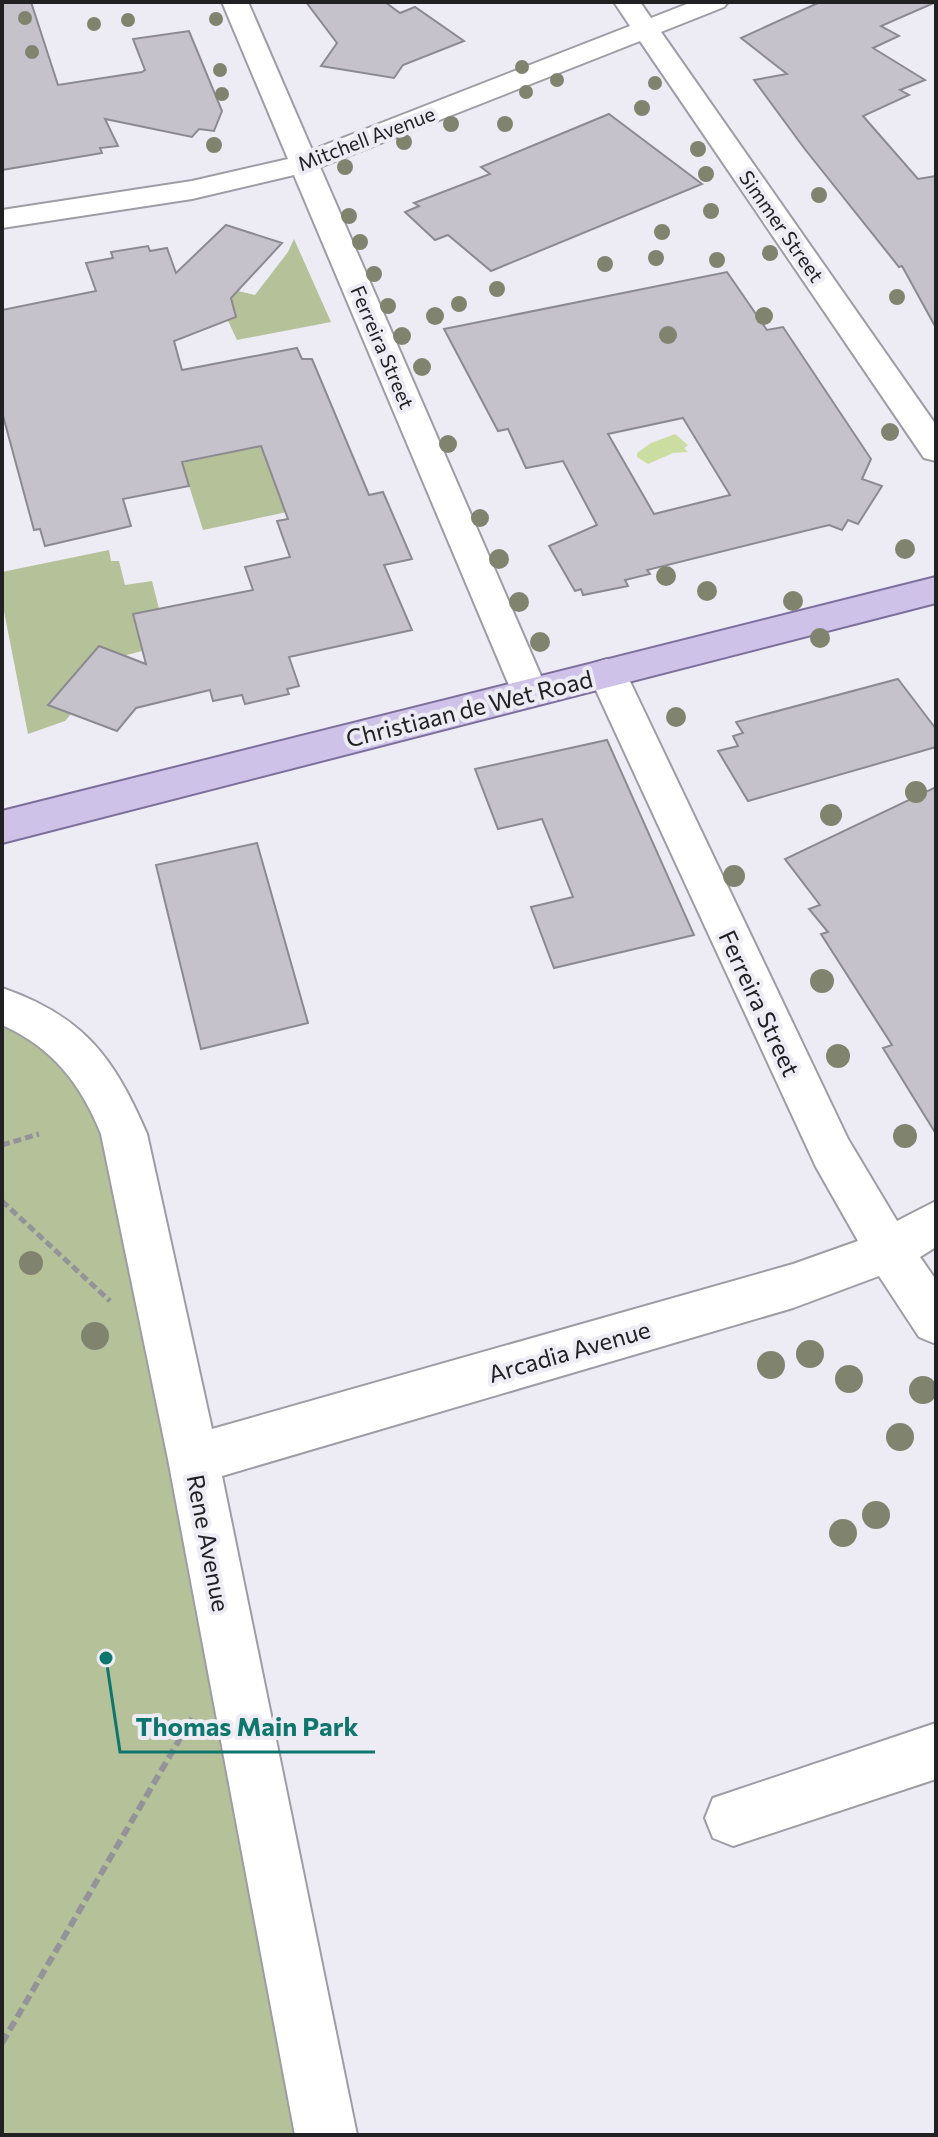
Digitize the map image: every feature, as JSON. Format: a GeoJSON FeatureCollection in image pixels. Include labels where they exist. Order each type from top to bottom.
{"type":"FeatureCollection","features":[{"type":"Feature","properties":{"kind":"main road","name":"Christiaan de Wet Road"},"geometry":{"type":"LineString","coordinates":[[2,827],[936,590]]}},
{"type":"Feature","properties":{"kind":"street","name":"Ferreira Street"},"geometry":{"type":"LineString","coordinates":[[235,2],[529,692]]}},
{"type":"Feature","properties":{"kind":"street","name":"Simmer Street"},"geometry":{"type":"LineString","coordinates":[[627,2],[936,450]]}},
{"type":"Feature","properties":{"kind":"street","name":"Mitchell Avenue"},"geometry":{"type":"LineString","coordinates":[[2,219],[209,187],[305,163],[715,2]]}},
{"type":"Feature","properties":{"kind":"street","name":"Ferreira Street"},"geometry":{"type":"LineString","coordinates":[[607,673],[832,1153],[889,1251],[936,1321]]}},
{"type":"Feature","properties":{"kind":"street","name":"Rene Avenue"},"geometry":{"type":"LineString","coordinates":[[2,1006],[28,1016],[63,1038],[93,1069],[109,1093],[124,1134],[193,1459],[326,2135]]}},
{"type":"Feature","properties":{"kind":"street","name":"Arcadia Avenue"},"geometry":{"type":"LineString","coordinates":[[193,1459],[793,1286],[889,1251],[936,1222]]}},
{"type":"Feature","properties":{"kind":"street"},"geometry":{"type":"LineString","coordinates":[[733,1818],[936,1751]]}},
{"type":"Feature","properties":{"kind":"path"},"geometry":{"type":"LineString","coordinates":[[2,1145],[39,1134]]}},
{"type":"Feature","properties":{"kind":"path"},"geometry":{"type":"LineString","coordinates":[[2,1201],[115,1306]]}},
{"type":"Feature","properties":{"kind":"path"},"geometry":{"type":"LineString","coordinates":[[2,2043],[231,1652]]}},
{"type":"Feature","properties":{"kind":"shaded area"},"geometry":{"type":"Polygon","coordinates":[[[294,239],[331,322],[237,340],[223,310],[221,287],[255,295],[288,252],[294,239]]]}},
{"type":"Feature","properties":{"kind":"shaded area"},"geometry":{"type":"Polygon","coordinates":[[[675,434],[688,445],[684,448],[688,452],[673,453],[648,464],[637,457],[637,453],[651,443],[675,434]]]}},
{"type":"Feature","properties":{"kind":"shaded area"},"geometry":{"type":"Polygon","coordinates":[[[286,441],[287,512],[203,530],[182,463],[286,441]]]}},
{"type":"Feature","properties":{"kind":"shaded area"},"geometry":{"type":"Polygon","coordinates":[[[109,550],[111,561],[119,561],[125,585],[152,581],[168,644],[123,656],[98,646],[48,705],[71,714],[65,721],[28,734],[2,601],[2,572],[109,550]]]}},
{"type":"Feature","properties":{"kind":"shaded area"},"geometry":{"type":"Polygon","coordinates":[[[2,1021],[72,1068],[102,1124],[302,2135],[2,2135],[2,1021]]]}},
{"type":"Feature","properties":{"kind":"building"},"geometry":{"type":"Polygon","coordinates":[[[2,2],[31,2],[58,85],[142,72],[145,70],[133,39],[189,31],[222,111],[214,131],[199,129],[192,137],[105,119],[118,146],[100,148],[102,153],[2,170],[2,2]]]}},
{"type":"Feature","properties":{"kind":"building"},"geometry":{"type":"Polygon","coordinates":[[[306,2],[385,2],[400,13],[415,7],[464,41],[403,65],[394,78],[321,66],[337,43],[306,2]]]}},
{"type":"Feature","properties":{"kind":"building"},"geometry":{"type":"Polygon","coordinates":[[[820,2],[936,2],[881,26],[899,36],[873,48],[925,80],[900,90],[909,95],[863,116],[918,179],[936,176],[936,328],[902,266],[899,267],[804,148],[754,80],[787,74],[741,38],[820,2]]]}},
{"type":"Feature","properties":{"kind":"building"},"geometry":{"type":"Polygon","coordinates":[[[609,114],[702,184],[491,271],[448,235],[435,240],[405,212],[419,206],[414,203],[490,174],[481,167],[609,114]]]}},
{"type":"Feature","properties":{"kind":"building"},"geometry":{"type":"Polygon","coordinates":[[[226,225],[282,243],[231,298],[236,317],[174,341],[182,370],[297,348],[302,359],[312,359],[369,495],[383,492],[412,559],[384,565],[412,630],[289,657],[299,686],[287,689],[289,694],[245,704],[242,695],[213,701],[210,690],[136,708],[117,731],[48,705],[99,646],[146,664],[133,614],[253,590],[245,567],[290,557],[277,521],[288,519],[261,446],[182,462],[189,486],[123,499],[131,526],[45,546],[40,529],[34,530],[2,412],[2,310],[96,291],[86,263],[113,258],[111,252],[148,246],[150,251],[167,248],[176,273],[226,225]]]}},
{"type":"Feature","properties":{"kind":"building"},"geometry":{"type":"Polygon","coordinates":[[[727,272],[767,330],[783,327],[871,459],[862,479],[882,486],[858,524],[848,520],[842,530],[829,525],[647,570],[650,574],[625,580],[628,586],[583,595],[581,589],[575,591],[549,546],[597,525],[563,461],[526,468],[508,429],[498,431],[444,329],[727,272]],[[683,418],[608,434],[654,514],[730,495],[683,418]]]}},
{"type":"Feature","properties":{"kind":"building"},"geometry":{"type":"Polygon","coordinates":[[[898,679],[936,729],[936,747],[748,801],[718,751],[738,746],[733,736],[743,733],[736,722],[898,679]]]}},
{"type":"Feature","properties":{"kind":"building"},"geometry":{"type":"Polygon","coordinates":[[[607,740],[694,935],[554,968],[531,907],[573,897],[542,819],[498,829],[475,769],[607,740]]]}},
{"type":"Feature","properties":{"kind":"building"},"geometry":{"type":"Polygon","coordinates":[[[936,787],[936,1134],[883,1048],[892,1045],[821,934],[828,932],[809,909],[820,905],[785,859],[936,787]]]}},
{"type":"Feature","properties":{"kind":"building"},"geometry":{"type":"Polygon","coordinates":[[[257,843],[308,1023],[201,1049],[156,865],[257,843]]]}},
{"type":"Feature","properties":{"kind":"place","name":"Thomas Main Park"},"geometry":{"type":"Point","coordinates":[106,1658]}}]}
